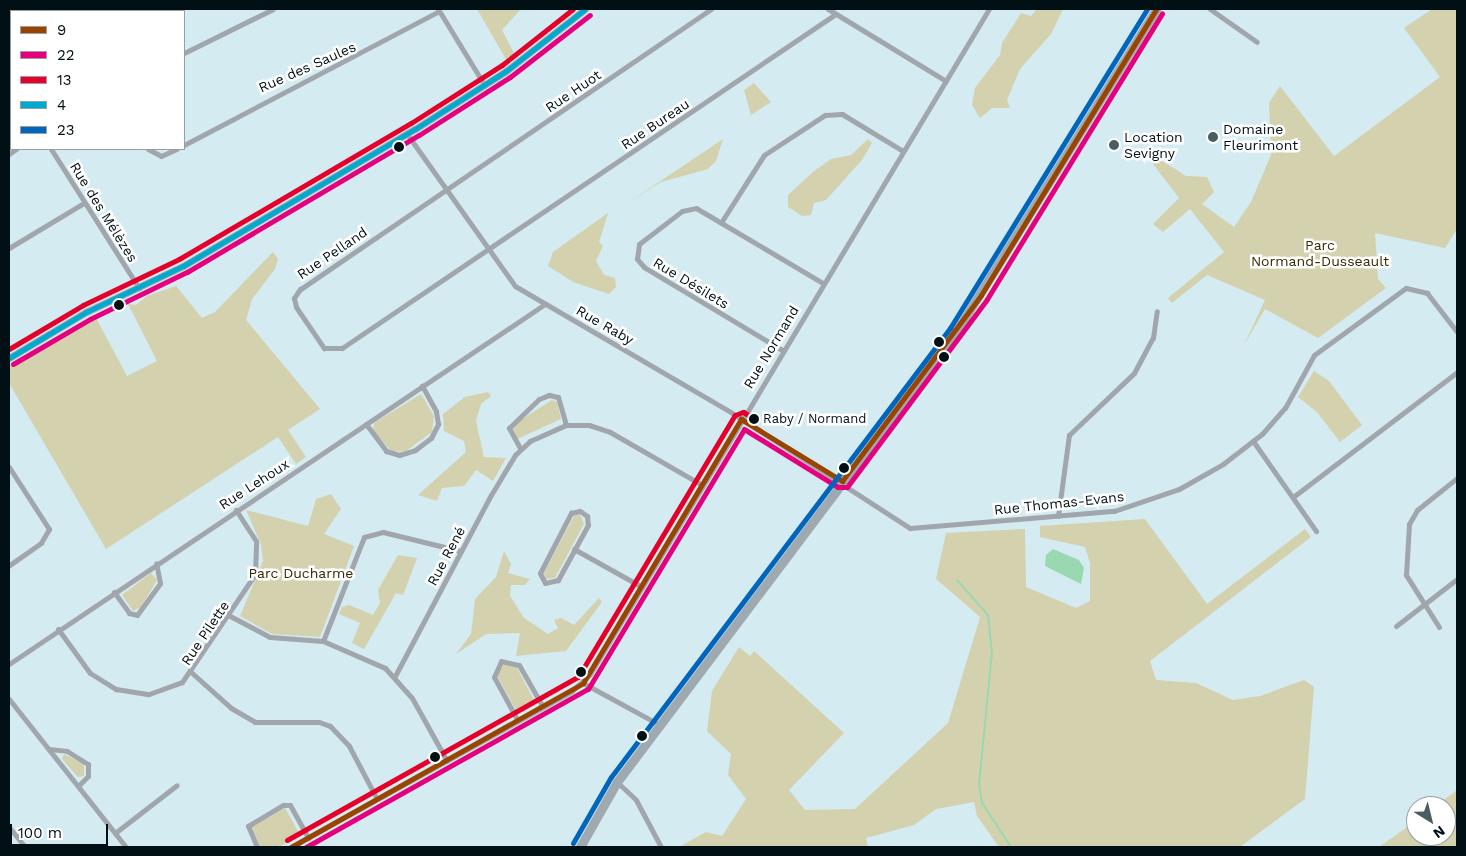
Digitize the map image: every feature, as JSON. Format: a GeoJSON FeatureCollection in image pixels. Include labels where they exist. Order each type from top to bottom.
{"type":"FeatureCollection","features":[{"type":"Feature","properties":{"kind":"main road"},"geometry":{"type":"LineString","coordinates":[[580,847],[617,782],[981,295],[1156,9]]}},
{"type":"Feature","properties":{"kind":"street"},"geometry":{"type":"LineString","coordinates":[[185,53],[273,9]]}},
{"type":"Feature","properties":{"kind":"street"},"geometry":{"type":"LineString","coordinates":[[9,358],[86,312],[139,288],[407,134],[484,86],[585,9]]}},
{"type":"Feature","properties":{"kind":"street","name":"Rue Huot"},"geometry":{"type":"LineString","coordinates":[[445,190],[711,9]]}},
{"type":"Feature","properties":{"kind":"street"},"geometry":{"type":"LineString","coordinates":[[828,9],[834,15],[946,81]]}},
{"type":"Feature","properties":{"kind":"street","name":"Rue Normand"},"geometry":{"type":"LineString","coordinates":[[291,847],[543,707],[582,683],[642,587],[741,418],[989,9]]}},
{"type":"Feature","properties":{"kind":"street"},"geometry":{"type":"LineString","coordinates":[[1210,9],[1257,42]]}},
{"type":"Feature","properties":{"kind":"street"},"geometry":{"type":"LineString","coordinates":[[438,10],[484,86]]}},
{"type":"Feature","properties":{"kind":"street","name":"Rue des Saules"},"geometry":{"type":"LineString","coordinates":[[185,144],[438,10]]}},
{"type":"Feature","properties":{"kind":"street","name":"Rue Bureau"},"geometry":{"type":"LineString","coordinates":[[486,251],[834,15]]}},
{"type":"Feature","properties":{"kind":"street"},"geometry":{"type":"LineString","coordinates":[[722,221],[764,156],[825,115],[842,114],[903,151]]}},
{"type":"Feature","properties":{"kind":"street","name":"Rue Raby"},"geometry":{"type":"LineString","coordinates":[[407,134],[486,251],[511,282],[545,304],[741,418],[842,481]]}},
{"type":"Feature","properties":{"kind":"street","name":"Rue des Mélèzes"},"geometry":{"type":"LineString","coordinates":[[52,150],[84,204],[139,288]]}},
{"type":"Feature","properties":{"kind":"street"},"geometry":{"type":"LineString","coordinates":[[150,150],[161,156],[174,150]]}},
{"type":"Feature","properties":{"kind":"street","name":"Rue Pelland"},"geometry":{"type":"LineString","coordinates":[[445,190],[300,289],[294,298],[296,308],[324,348],[338,350],[486,251]]}},
{"type":"Feature","properties":{"kind":"street"},"geometry":{"type":"LineString","coordinates":[[9,248],[84,204]]}},
{"type":"Feature","properties":{"kind":"street","name":"Rue Désilets"},"geometry":{"type":"LineString","coordinates":[[782,350],[651,272],[637,259],[641,240],[682,211],[696,208],[722,221],[823,283]]}},
{"type":"Feature","properties":{"kind":"street","name":"Rue Thomas-Evans"},"geometry":{"type":"LineString","coordinates":[[842,481],[910,528],[1114,511],[1157,498],[1202,477],[1253,441],[1285,408],[1314,355],[1399,291],[1413,288],[1428,293],[1457,332]]}},
{"type":"Feature","properties":{"kind":"street","name":"Rue Lehoux"},"geometry":{"type":"LineString","coordinates":[[9,664],[545,304]]}},
{"type":"Feature","properties":{"kind":"street"},"geometry":{"type":"LineString","coordinates":[[1058,516],[1069,435],[1134,373],[1153,338],[1157,311]]}},
{"type":"Feature","properties":{"kind":"street"},"geometry":{"type":"LineString","coordinates":[[1292,497],[1457,372]]}},
{"type":"Feature","properties":{"kind":"street"},"geometry":{"type":"LineString","coordinates":[[366,424],[386,451],[399,455],[415,450],[431,438],[438,424],[436,411],[422,386]]}},
{"type":"Feature","properties":{"kind":"street"},"geometry":{"type":"LineString","coordinates":[[566,425],[558,398],[548,395],[539,400],[509,428],[520,448],[566,425],[610,432],[702,485]]}},
{"type":"Feature","properties":{"kind":"street"},"geometry":{"type":"LineString","coordinates":[[1253,441],[1316,531]]}},
{"type":"Feature","properties":{"kind":"street","name":"Rue René"},"geometry":{"type":"LineString","coordinates":[[395,676],[461,551],[520,448]]}},
{"type":"Feature","properties":{"kind":"street"},"geometry":{"type":"LineString","coordinates":[[9,467],[49,529],[41,543],[9,565]]}},
{"type":"Feature","properties":{"kind":"street"},"geometry":{"type":"LineString","coordinates":[[1439,627],[1422,606],[1406,575],[1408,524],[1417,510],[1457,478]]}},
{"type":"Feature","properties":{"kind":"street","name":"Rue Pilette"},"geometry":{"type":"LineString","coordinates":[[58,630],[90,673],[116,689],[149,694],[173,687],[192,673],[255,574],[259,556],[256,541],[236,510]]}},
{"type":"Feature","properties":{"kind":"street"},"geometry":{"type":"LineString","coordinates":[[580,511],[588,522],[574,550],[556,582],[543,581],[540,573],[571,513],[580,511]]}},
{"type":"Feature","properties":{"kind":"street"},"geometry":{"type":"LineString","coordinates":[[324,642],[364,537],[383,532],[461,551]]}},
{"type":"Feature","properties":{"kind":"street"},"geometry":{"type":"LineString","coordinates":[[574,550],[642,587]]}},
{"type":"Feature","properties":{"kind":"street"},"geometry":{"type":"LineString","coordinates":[[114,592],[129,613],[137,615],[160,584],[156,564]]}},
{"type":"Feature","properties":{"kind":"street"},"geometry":{"type":"LineString","coordinates":[[1396,626],[1457,579]]}},
{"type":"Feature","properties":{"kind":"street"},"geometry":{"type":"LineString","coordinates":[[230,616],[270,637],[324,642],[363,655],[395,676],[447,761]]}},
{"type":"Feature","properties":{"kind":"street"},"geometry":{"type":"LineString","coordinates":[[518,721],[494,678],[501,661],[519,665],[543,707]]}},
{"type":"Feature","properties":{"kind":"street"},"geometry":{"type":"LineString","coordinates":[[192,673],[231,708],[255,722],[319,722],[330,726],[349,746],[377,799]]}},
{"type":"Feature","properties":{"kind":"street"},"geometry":{"type":"LineString","coordinates":[[582,683],[660,725]]}},
{"type":"Feature","properties":{"kind":"street"},"geometry":{"type":"LineString","coordinates":[[9,699],[126,847]]}},
{"type":"Feature","properties":{"kind":"street"},"geometry":{"type":"LineString","coordinates":[[49,749],[67,752],[88,764],[88,776],[78,786]]}},
{"type":"Feature","properties":{"kind":"street"},"geometry":{"type":"LineString","coordinates":[[617,782],[636,800],[662,847]]}},
{"type":"Feature","properties":{"kind":"street"},"geometry":{"type":"LineString","coordinates":[[115,833],[177,785]]}},
{"type":"Feature","properties":{"kind":"street"},"geometry":{"type":"LineString","coordinates":[[256,847],[248,826],[283,805],[290,806],[308,838]]}},
{"type":"Feature","properties":{"kind":"street"},"geometry":{"type":"LineString","coordinates":[[9,827],[25,847]]}},
{"type":"Feature","properties":{"kind":"green space"},"geometry":{"type":"Polygon","coordinates":[[[477,9],[521,9],[502,30],[516,57],[507,61],[477,9]]]}},
{"type":"Feature","properties":{"kind":"green space"},"geometry":{"type":"Polygon","coordinates":[[[1037,9],[1063,9],[1051,34],[1020,69],[1007,100],[1010,108],[992,108],[980,118],[972,105],[975,88],[1000,55],[1002,43],[1021,13],[1031,16],[1037,9]]]}},
{"type":"Feature","properties":{"kind":"green space","name":"Parc Normand-Dusseault"},"geometry":{"type":"Polygon","coordinates":[[[1432,9],[1457,9],[1457,229],[1445,248],[1375,233],[1378,279],[1386,288],[1318,338],[1265,309],[1244,345],[1265,300],[1207,275],[1172,303],[1168,298],[1224,252],[1190,209],[1163,232],[1153,224],[1179,198],[1140,147],[1186,176],[1207,177],[1214,192],[1202,204],[1234,227],[1251,202],[1271,155],[1269,103],[1280,86],[1334,156],[1440,77],[1404,28],[1432,9]]]}},
{"type":"Feature","properties":{"kind":"green space"},"geometry":{"type":"Polygon","coordinates":[[[754,83],[771,102],[751,115],[744,90],[754,83]]]}},
{"type":"Feature","properties":{"kind":"green space"},"geometry":{"type":"Polygon","coordinates":[[[723,139],[716,161],[708,169],[661,182],[628,203],[723,139]]]}},
{"type":"Feature","properties":{"kind":"green space"},"geometry":{"type":"Polygon","coordinates":[[[868,139],[872,143],[862,160],[826,200],[814,203],[811,215],[802,216],[788,207],[788,195],[813,172],[831,159],[851,155],[868,139]]]}},
{"type":"Feature","properties":{"kind":"green space"},"geometry":{"type":"Polygon","coordinates":[[[608,213],[599,242],[603,246],[596,261],[604,275],[615,278],[616,287],[609,294],[573,282],[548,266],[553,252],[608,213]]]}},
{"type":"Feature","properties":{"kind":"green space"},"geometry":{"type":"Polygon","coordinates":[[[273,252],[278,259],[275,269],[252,299],[246,320],[320,409],[288,430],[306,457],[296,464],[278,437],[106,549],[9,383],[9,366],[95,316],[127,376],[157,361],[128,304],[136,305],[147,296],[176,286],[202,318],[215,312],[273,252]]]}},
{"type":"Feature","properties":{"kind":"green space"},"geometry":{"type":"Polygon","coordinates":[[[1314,371],[1329,381],[1362,425],[1340,442],[1317,412],[1298,397],[1314,371]]]}},
{"type":"Feature","properties":{"kind":"green space"},"geometry":{"type":"Polygon","coordinates":[[[488,392],[491,396],[481,404],[476,421],[484,457],[506,458],[493,481],[476,470],[464,486],[442,488],[437,501],[418,495],[466,452],[464,441],[444,431],[443,414],[465,397],[488,392]]]}},
{"type":"Feature","properties":{"kind":"green space"},"geometry":{"type":"Polygon","coordinates":[[[421,394],[434,416],[432,432],[406,451],[392,452],[373,431],[374,423],[421,394]]]}},
{"type":"Feature","properties":{"kind":"green space"},"geometry":{"type":"Polygon","coordinates":[[[552,400],[557,402],[561,419],[517,439],[512,432],[516,423],[552,400]]]}},
{"type":"Feature","properties":{"kind":"green space","name":"Parc Ducharme"},"geometry":{"type":"Polygon","coordinates":[[[331,494],[341,509],[324,534],[354,546],[320,637],[272,634],[240,616],[263,561],[261,544],[246,510],[308,526],[316,499],[331,494]]]}},
{"type":"Feature","properties":{"kind":"green space"},"geometry":{"type":"Polygon","coordinates":[[[580,514],[584,524],[555,578],[546,579],[544,573],[574,516],[580,514]]]}},
{"type":"Feature","properties":{"kind":"green space"},"geometry":{"type":"Polygon","coordinates":[[[1145,519],[1207,604],[1305,529],[1311,537],[1150,661],[1156,680],[1196,683],[1233,700],[1260,696],[1304,680],[1314,687],[1305,799],[1240,847],[999,847],[977,816],[974,802],[936,809],[914,825],[866,838],[868,847],[679,847],[706,832],[722,836],[746,799],[728,775],[731,754],[707,731],[712,691],[739,647],[750,656],[754,651],[844,733],[789,790],[805,810],[855,809],[948,723],[980,617],[936,579],[946,533],[1025,529],[1026,587],[1076,608],[1090,601],[1090,563],[1085,547],[1040,537],[1040,526],[1145,519]]]}},
{"type":"Feature","properties":{"kind":"green space"},"geometry":{"type":"Polygon","coordinates":[[[504,551],[511,564],[508,573],[530,579],[525,585],[511,585],[510,596],[524,618],[548,634],[558,628],[554,620],[561,618],[574,625],[599,598],[602,602],[566,651],[516,656],[520,633],[486,634],[456,654],[471,634],[475,599],[496,577],[504,551]]]}},
{"type":"Feature","properties":{"kind":"green space"},"geometry":{"type":"Polygon","coordinates":[[[398,555],[417,558],[403,595],[396,593],[364,649],[352,643],[360,623],[339,614],[342,607],[349,605],[373,615],[380,603],[378,590],[398,555]]]}},
{"type":"Feature","properties":{"kind":"green space"},"geometry":{"type":"Polygon","coordinates":[[[151,573],[157,580],[141,607],[133,611],[122,595],[151,573]]]}},
{"type":"Feature","properties":{"kind":"green space"},"geometry":{"type":"Polygon","coordinates":[[[505,663],[516,666],[535,702],[521,711],[516,710],[496,674],[505,663]]]}},
{"type":"Feature","properties":{"kind":"green space"},"geometry":{"type":"Polygon","coordinates":[[[64,754],[84,764],[84,776],[78,777],[62,759],[64,754]]]}},
{"type":"Feature","properties":{"kind":"green space"},"geometry":{"type":"Polygon","coordinates":[[[1457,790],[1457,847],[1379,847],[1406,828],[1406,846],[1456,846],[1456,796],[1449,796],[1457,790]]]}},
{"type":"Feature","properties":{"kind":"green space"},"geometry":{"type":"Polygon","coordinates":[[[285,808],[300,835],[279,847],[260,847],[252,827],[285,808]]]}},
{"type":"Feature","properties":{"kind":"shaded area"},"geometry":{"type":"Polygon","coordinates":[[[1053,549],[1079,560],[1084,568],[1081,584],[1045,566],[1046,555],[1053,549]]]}},
{"type":"Feature","properties":{"kind":"waterway"},"geometry":{"type":"LineString","coordinates":[[957,580],[988,615],[992,652],[979,784],[982,803],[1011,847]]}},
{"type":"Feature","properties":{"kind":"transit line","name":"13"},"geometry":{"type":"LineString","coordinates":[[9,349],[83,305],[179,259],[411,123],[502,65],[573,9]]}},
{"type":"Feature","properties":{"kind":"transit line","name":"4"},"geometry":{"type":"LineString","coordinates":[[9,358],[86,312],[183,266],[415,129],[506,71],[585,9]]}},
{"type":"Feature","properties":{"kind":"transit line","name":"23"},"geometry":{"type":"LineString","coordinates":[[573,843],[611,777],[950,328],[1147,9]]}},
{"type":"Feature","properties":{"kind":"transit line","name":"9"},"geometry":{"type":"LineString","coordinates":[[842,481],[981,295],[1156,9]]}},
{"type":"Feature","properties":{"kind":"transit line","name":"22"},"geometry":{"type":"LineString","coordinates":[[306,847],[588,689],[744,429],[838,487],[847,487],[987,299],[1162,13]]}},
{"type":"Feature","properties":{"kind":"transit line","name":"22"},"geometry":{"type":"LineString","coordinates":[[13,364],[90,319],[187,272],[419,135],[510,77],[590,15]]}},
{"type":"Feature","properties":{"kind":"transit line","name":"13"},"geometry":{"type":"LineString","coordinates":[[287,840],[578,677],[735,415],[743,412],[755,419]]}},
{"type":"Feature","properties":{"kind":"transit line","name":"9"},"geometry":{"type":"LineString","coordinates":[[741,419],[842,481]]}},
{"type":"Feature","properties":{"kind":"transit line","name":"9"},"geometry":{"type":"LineString","coordinates":[[291,847],[583,683],[741,419]]}},
{"type":"Feature","properties":{"kind":"place","name":"Domaine Fleurimont"},"geometry":{"type":"Point","coordinates":[1213,137]}},
{"type":"Feature","properties":{"kind":"place","name":"Location Sevigny"},"geometry":{"type":"Point","coordinates":[1114,145]}},
{"type":"Feature","properties":{"kind":"place","name":"Raby / Normand"},"geometry":{"type":"Point","coordinates":[754,419]}}]}
